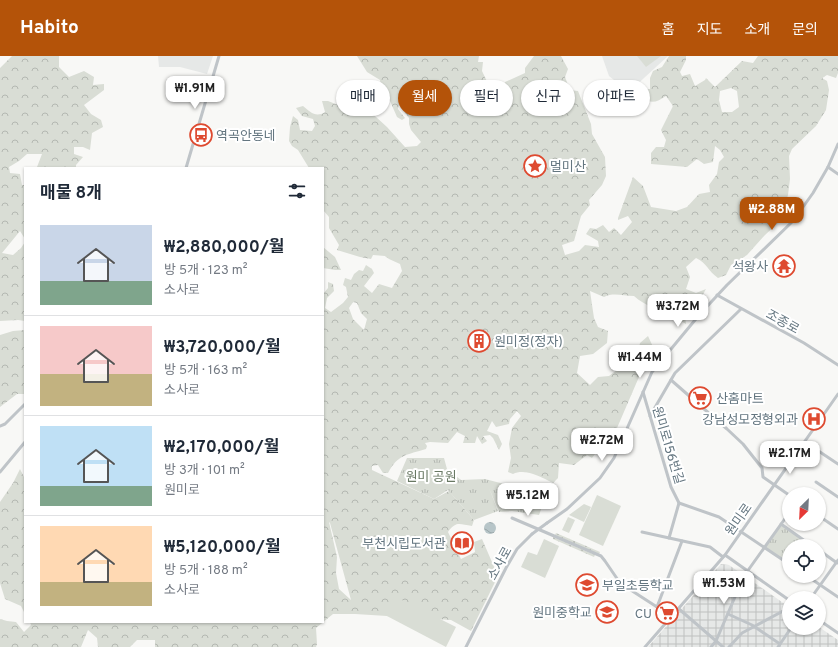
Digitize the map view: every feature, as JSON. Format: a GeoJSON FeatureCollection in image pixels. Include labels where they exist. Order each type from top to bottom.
{"type":"FeatureCollection","features":[{"type":"Feature","properties":{"kind":"street"},"geometry":{"type":"LineString","coordinates":[[186,167],[219,56]]}},
{"type":"Feature","properties":{"kind":"street","name":"소사로"},"geometry":{"type":"LineString","coordinates":[[466,647],[517,549],[532,534],[566,509],[600,478],[614,458],[652,372],[700,314],[793,221],[813,193],[838,144]]}},
{"type":"Feature","properties":{"kind":"street"},"geometry":{"type":"LineString","coordinates":[[828,166],[838,174]]}},
{"type":"Feature","properties":{"kind":"street","name":"조종로"},"geometry":{"type":"LineString","coordinates":[[718,295],[802,342],[838,365]]}},
{"type":"Feature","properties":{"kind":"street"},"geometry":{"type":"LineString","coordinates":[[650,416],[680,367],[741,309]]}},
{"type":"Feature","properties":{"kind":"street"},"geometry":{"type":"LineString","coordinates":[[671,380],[744,444],[762,468],[763,477],[782,490]]}},
{"type":"Feature","properties":{"kind":"street","name":"원미로156번길"},"geometry":{"type":"LineString","coordinates":[[643,392],[671,487],[679,503],[669,538]]}},
{"type":"Feature","properties":{"kind":"street","name":"원미로"},"geometry":{"type":"LineString","coordinates":[[645,647],[724,556],[838,394]]}},
{"type":"Feature","properties":{"kind":"street"},"geometry":{"type":"LineString","coordinates":[[0,426],[5,424],[24,405]]}},
{"type":"Feature","properties":{"kind":"street"},"geometry":{"type":"LineString","coordinates":[[804,442],[838,464]]}},
{"type":"Feature","properties":{"kind":"street"},"geometry":{"type":"LineString","coordinates":[[0,472],[24,443]]}},
{"type":"Feature","properties":{"kind":"street"},"geometry":{"type":"LineString","coordinates":[[816,482],[838,497]]}},
{"type":"Feature","properties":{"kind":"street","name":"원미로156번길"},"geometry":{"type":"LineString","coordinates":[[679,503],[719,517],[782,559]]}},
{"type":"Feature","properties":{"kind":"street"},"geometry":{"type":"LineString","coordinates":[[512,518],[600,556],[606,561],[623,585],[657,606],[670,618]]}},
{"type":"Feature","properties":{"kind":"street"},"geometry":{"type":"LineString","coordinates":[[826,521],[838,529]]}},
{"type":"Feature","properties":{"kind":"street"},"geometry":{"type":"LineString","coordinates":[[711,647],[716,641],[748,571],[781,524],[802,539]]}},
{"type":"Feature","properties":{"kind":"street"},"geometry":{"type":"LineString","coordinates":[[642,532],[710,547],[782,595]]}},
{"type":"Feature","properties":{"kind":"street"},"geometry":{"type":"LineString","coordinates":[[657,606],[682,541]]}},
{"type":"Feature","properties":{"kind":"street"},"geometry":{"type":"LineString","coordinates":[[816,591],[837,562],[826,555]]}},
{"type":"Feature","properties":{"kind":"street"},"geometry":{"type":"LineString","coordinates":[[818,583],[838,597]]}},
{"type":"Feature","properties":{"kind":"street"},"geometry":{"type":"LineString","coordinates":[[679,609],[723,647]]}},
{"type":"Feature","properties":{"kind":"street"},"geometry":{"type":"LineString","coordinates":[[729,647],[740,634],[782,611]]}},
{"type":"Feature","properties":{"kind":"street"},"geometry":{"type":"LineString","coordinates":[[728,614],[754,626],[779,646],[786,635]]}},
{"type":"Feature","properties":{"kind":"street"},"geometry":{"type":"LineString","coordinates":[[826,625],[838,633]]}},
{"type":"Feature","properties":{"kind":"shaded area"},"geometry":{"type":"Polygon","coordinates":[[[158,56],[213,56],[207,74],[180,67],[159,67],[158,56]]]}},
{"type":"Feature","properties":{"kind":"shaded area"},"geometry":{"type":"Polygon","coordinates":[[[602,56],[668,56],[642,80],[614,80],[609,76],[602,56]]]}},
{"type":"Feature","properties":{"kind":"shaded area"},"geometry":{"type":"Polygon","coordinates":[[[721,564],[729,565],[782,602],[782,635],[826,635],[826,632],[838,640],[838,647],[648,647],[721,564]]]}},
{"type":"Feature","properties":{"kind":"green space"},"geometry":{"type":"Polygon","coordinates":[[[12,56],[59,56],[59,67],[69,77],[84,71],[94,77],[93,85],[104,84],[104,90],[84,105],[91,114],[101,120],[103,127],[92,133],[90,150],[83,147],[74,147],[74,154],[83,157],[76,167],[37,167],[42,154],[27,154],[9,167],[10,173],[20,174],[22,185],[24,185],[24,237],[20,231],[2,253],[13,255],[24,244],[24,321],[0,321],[0,68],[12,56]]]}},
{"type":"Feature","properties":{"kind":"green space"},"geometry":{"type":"Polygon","coordinates":[[[357,56],[479,56],[478,62],[483,62],[482,71],[486,80],[460,80],[460,116],[513,116],[513,80],[509,80],[525,73],[525,68],[534,56],[561,56],[568,69],[565,77],[566,80],[521,80],[521,116],[575,116],[575,91],[578,91],[583,104],[583,116],[588,116],[591,124],[592,134],[605,157],[606,176],[602,185],[589,200],[590,205],[581,216],[574,241],[562,245],[565,255],[579,251],[585,245],[599,247],[598,241],[586,234],[590,228],[596,229],[603,225],[609,232],[614,228],[621,235],[632,222],[628,216],[618,220],[618,218],[633,177],[643,186],[651,207],[676,211],[687,207],[699,194],[710,192],[709,185],[717,174],[719,162],[724,157],[720,150],[715,146],[713,162],[704,164],[697,159],[687,167],[651,164],[651,153],[656,147],[664,147],[666,140],[661,130],[673,106],[666,96],[660,100],[650,102],[650,78],[653,71],[662,67],[669,56],[686,56],[686,60],[680,72],[682,76],[690,74],[695,86],[706,78],[715,87],[742,61],[753,63],[758,56],[838,56],[838,73],[836,78],[827,75],[822,78],[827,81],[829,90],[826,110],[816,126],[792,149],[789,156],[790,179],[788,195],[779,215],[780,221],[747,255],[731,265],[726,275],[718,278],[703,262],[696,258],[686,267],[690,277],[686,289],[696,293],[706,289],[697,305],[685,316],[686,324],[677,319],[672,312],[652,307],[634,296],[615,294],[604,297],[590,291],[594,318],[598,327],[608,331],[607,343],[593,354],[580,356],[577,373],[590,385],[598,377],[609,376],[631,359],[638,352],[640,343],[648,336],[654,349],[645,363],[614,435],[601,446],[592,458],[587,455],[574,465],[559,463],[558,478],[553,483],[528,473],[518,472],[513,474],[508,472],[511,458],[509,444],[512,428],[521,416],[517,411],[510,419],[509,424],[496,427],[492,421],[487,431],[498,435],[502,444],[499,450],[490,435],[483,436],[487,441],[482,444],[477,436],[475,443],[463,443],[465,436],[457,432],[448,443],[425,443],[427,446],[426,449],[408,454],[399,459],[395,462],[388,473],[383,473],[378,465],[372,466],[372,470],[434,499],[449,491],[474,520],[472,526],[458,524],[453,526],[448,532],[461,559],[475,552],[474,542],[482,539],[498,576],[471,631],[451,620],[333,614],[324,621],[324,293],[328,288],[328,282],[333,284],[334,291],[327,298],[325,308],[331,312],[348,297],[346,287],[343,285],[345,278],[351,280],[354,274],[359,270],[363,271],[366,265],[372,269],[374,273],[364,286],[372,293],[379,284],[392,288],[402,271],[400,264],[385,256],[373,255],[371,259],[337,250],[339,245],[329,228],[329,217],[324,211],[324,167],[308,167],[298,150],[292,146],[289,141],[290,127],[293,116],[298,120],[300,130],[312,131],[315,126],[313,119],[302,116],[296,108],[303,106],[311,112],[322,114],[325,112],[322,101],[328,101],[336,104],[336,116],[375,116],[405,147],[417,146],[421,142],[411,130],[407,116],[452,116],[452,80],[398,80],[398,116],[403,116],[405,118],[402,120],[397,117],[390,101],[390,80],[380,80],[367,72],[357,56]],[[731,88],[720,91],[719,100],[722,112],[732,112],[739,107],[737,91],[731,88]],[[353,302],[349,308],[353,319],[364,330],[367,319],[361,313],[357,303],[353,302]],[[329,522],[337,557],[336,573],[339,589],[351,600],[329,522]]]}},
{"type":"Feature","properties":{"kind":"green space"},"geometry":{"type":"Polygon","coordinates":[[[637,56],[661,56],[646,67],[637,56]]]}},
{"type":"Feature","properties":{"kind":"green space"},"geometry":{"type":"Polygon","coordinates":[[[324,248],[335,257],[341,270],[324,268],[324,248]]]}},
{"type":"Feature","properties":{"kind":"green space"},"geometry":{"type":"Polygon","coordinates":[[[24,330],[24,394],[17,394],[0,407],[0,335],[13,331],[24,330]]]}},
{"type":"Feature","properties":{"kind":"green space","name":"원미 공원"},"geometry":{"type":"Polygon","coordinates":[[[407,458],[444,458],[447,469],[461,480],[485,479],[516,487],[520,500],[545,499],[539,515],[512,511],[499,512],[489,488],[498,511],[474,520],[448,490],[434,499],[397,481],[407,458]]]}},
{"type":"Feature","properties":{"kind":"green space"},"geometry":{"type":"Polygon","coordinates":[[[20,469],[24,477],[24,612],[21,606],[5,599],[0,583],[0,502],[13,483],[20,469]]]}},
{"type":"Feature","properties":{"kind":"green space"},"geometry":{"type":"Polygon","coordinates":[[[597,495],[621,506],[603,546],[579,535],[597,495]]]}},
{"type":"Feature","properties":{"kind":"green space"},"geometry":{"type":"Polygon","coordinates":[[[584,504],[591,507],[584,522],[569,515],[584,504]]]}},
{"type":"Feature","properties":{"kind":"green space"},"geometry":{"type":"Polygon","coordinates":[[[568,517],[575,520],[569,533],[562,530],[568,517]]]}},
{"type":"Feature","properties":{"kind":"green space"},"geometry":{"type":"Polygon","coordinates":[[[781,524],[782,531],[791,531],[802,539],[782,539],[782,559],[765,547],[781,524]]]}},
{"type":"Feature","properties":{"kind":"green space"},"geometry":{"type":"Polygon","coordinates":[[[556,533],[600,552],[599,554],[555,535],[556,533]]]}},
{"type":"Feature","properties":{"kind":"green space"},"geometry":{"type":"Polygon","coordinates":[[[553,537],[595,555],[594,557],[553,539],[553,537]]]}},
{"type":"Feature","properties":{"kind":"green space"},"geometry":{"type":"Polygon","coordinates":[[[544,539],[559,546],[545,578],[521,567],[528,552],[537,555],[544,539]]]}},
{"type":"Feature","properties":{"kind":"green space"},"geometry":{"type":"Polygon","coordinates":[[[394,596],[456,627],[446,647],[385,615],[394,596]]]}},
{"type":"Feature","properties":{"kind":"green space"},"geometry":{"type":"Polygon","coordinates":[[[0,619],[16,622],[24,632],[31,625],[30,623],[322,623],[316,628],[316,647],[155,647],[155,640],[137,640],[130,647],[98,647],[97,638],[88,630],[81,647],[0,647],[0,619]]]}},
{"type":"Feature","properties":{"kind":"water"},"geometry":{"type":"Polygon","coordinates":[[[488,522],[492,522],[496,528],[492,534],[488,534],[484,530],[484,526],[488,522]]]}},
{"type":"Feature","properties":{"kind":"place","name":"역곡안동네"},"geometry":{"type":"Point","coordinates":[201,135]}},
{"type":"Feature","properties":{"kind":"place","name":"멀미산"},"geometry":{"type":"Point","coordinates":[535,166]}},
{"type":"Feature","properties":{"kind":"place","name":"석왕사"},"geometry":{"type":"Point","coordinates":[784,266]}},
{"type":"Feature","properties":{"kind":"place","name":"원미정(정자)"},"geometry":{"type":"Point","coordinates":[479,341]}},
{"type":"Feature","properties":{"kind":"place","name":"산홈마트"},"geometry":{"type":"Point","coordinates":[700,398]}},
{"type":"Feature","properties":{"kind":"place","name":"강남성모정형외과"},"geometry":{"type":"Point","coordinates":[814,419]}},
{"type":"Feature","properties":{"kind":"place","name":"부천시립도서관"},"geometry":{"type":"Point","coordinates":[462,543]}},
{"type":"Feature","properties":{"kind":"place","name":"부일초등학교"},"geometry":{"type":"Point","coordinates":[587,585]}},
{"type":"Feature","properties":{"kind":"place","name":"원미중학교"},"geometry":{"type":"Point","coordinates":[607,612]}},
{"type":"Feature","properties":{"kind":"place","name":"CU"},"geometry":{"type":"Point","coordinates":[667,613]}}]}
